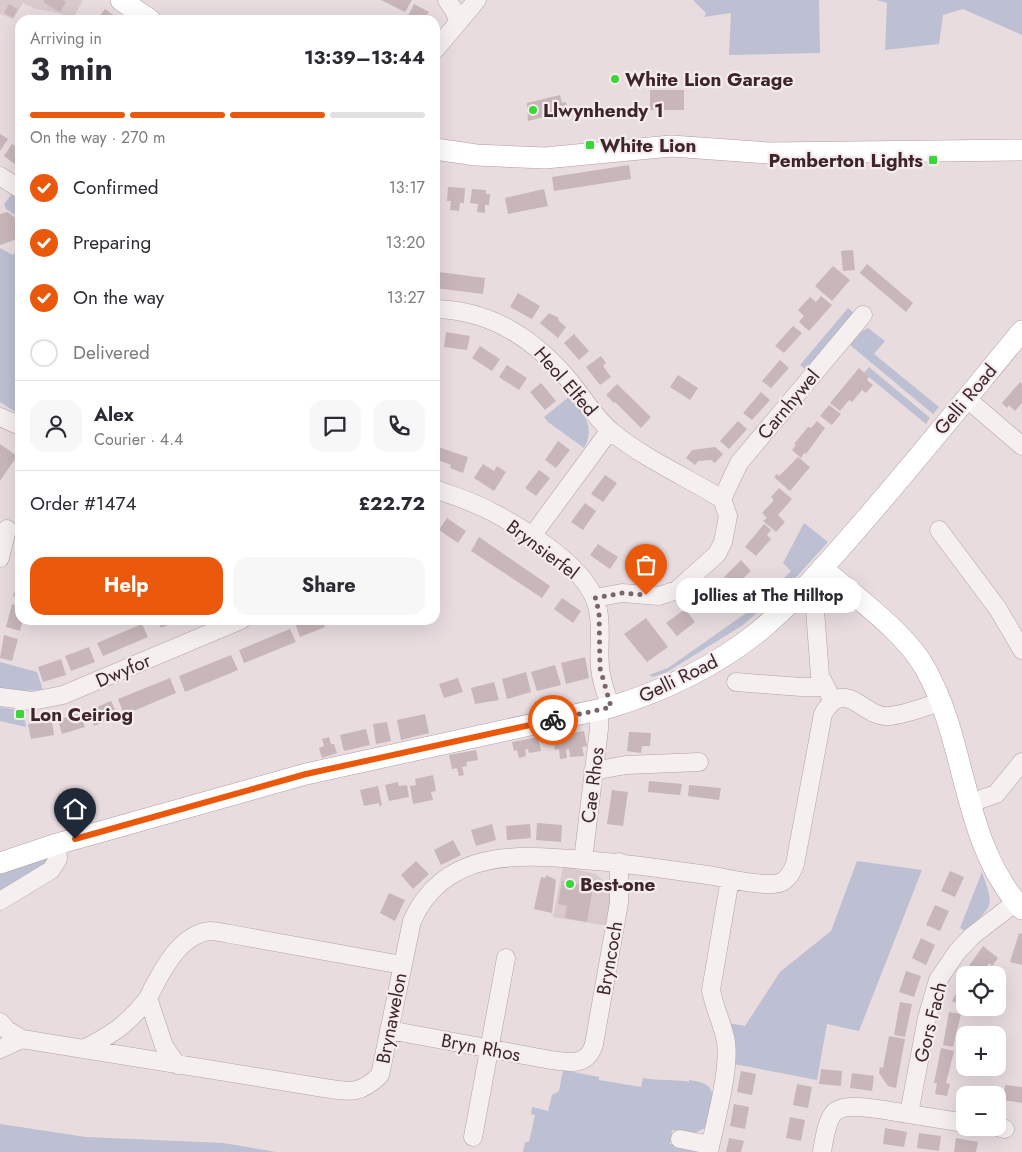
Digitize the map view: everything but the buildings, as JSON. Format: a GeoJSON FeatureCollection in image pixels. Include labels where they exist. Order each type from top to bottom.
{"type":"FeatureCollection","features":[{"type":"Feature","properties":{"kind":"main road"},"geometry":{"type":"LineString","coordinates":[[121,0],[138,15]]}},
{"type":"Feature","properties":{"kind":"main road"},"geometry":{"type":"LineString","coordinates":[[440,150],[476,155],[545,158],[671,146],[769,153],[1022,150]]}},
{"type":"Feature","properties":{"kind":"main road","name":"Gelli Road"},"geometry":{"type":"LineString","coordinates":[[0,863],[58,844],[306,774],[605,709],[649,696],[720,658],[758,632],[822,568],[882,501],[1022,331]]}},
{"type":"Feature","properties":{"kind":"main road"},"geometry":{"type":"LineString","coordinates":[[822,568],[911,647],[925,668],[941,702],[970,803],[992,866],[1019,906]]}},
{"type":"Feature","properties":{"kind":"street"},"geometry":{"type":"LineString","coordinates":[[447,0],[455,12],[458,23]]}},
{"type":"Feature","properties":{"kind":"street"},"geometry":{"type":"LineString","coordinates":[[440,44],[477,0]]}},
{"type":"Feature","properties":{"kind":"street"},"geometry":{"type":"LineString","coordinates":[[0,176],[15,186]]}},
{"type":"Feature","properties":{"kind":"street","name":"Heol Elfed"},"geometry":{"type":"LineString","coordinates":[[440,309],[492,319],[530,341],[562,372],[610,430]]}},
{"type":"Feature","properties":{"kind":"street","name":"Carnhywel"},"geometry":{"type":"LineString","coordinates":[[722,499],[739,463],[863,315]]}},
{"type":"Feature","properties":{"kind":"street"},"geometry":{"type":"LineString","coordinates":[[966,398],[1022,446]]}},
{"type":"Feature","properties":{"kind":"street"},"geometry":{"type":"LineString","coordinates":[[0,417],[15,424]]}},
{"type":"Feature","properties":{"kind":"street"},"geometry":{"type":"LineString","coordinates":[[532,536],[610,430],[626,443],[722,499],[728,516],[723,542],[717,554],[677,590],[659,596],[622,593],[595,598]]}},
{"type":"Feature","properties":{"kind":"street","name":"Brynsierfel"},"geometry":{"type":"LineString","coordinates":[[440,491],[490,511],[532,536],[571,566],[585,582],[595,598],[599,611],[600,668],[605,709]]}},
{"type":"Feature","properties":{"kind":"street"},"geometry":{"type":"LineString","coordinates":[[0,558],[9,529]]}},
{"type":"Feature","properties":{"kind":"street"},"geometry":{"type":"LineString","coordinates":[[939,530],[998,609],[1022,650]]}},
{"type":"Feature","properties":{"kind":"street"},"geometry":{"type":"LineString","coordinates":[[619,862],[774,884],[781,882],[792,872],[823,714],[829,694],[820,676],[815,610]]}},
{"type":"Feature","properties":{"kind":"street","name":"Dwyfor"},"geometry":{"type":"LineString","coordinates":[[0,697],[32,701],[63,695],[229,625]]}},
{"type":"Feature","properties":{"kind":"street"},"geometry":{"type":"LineString","coordinates":[[736,682],[801,687],[843,698],[850,698],[873,713],[888,717],[941,702]]}},
{"type":"Feature","properties":{"kind":"street","name":"Cae Rhos"},"geometry":{"type":"LineString","coordinates":[[583,860],[599,729],[605,709]]}},
{"type":"Feature","properties":{"kind":"street"},"geometry":{"type":"LineString","coordinates":[[593,771],[626,765],[699,762]]}},
{"type":"Feature","properties":{"kind":"street"},"geometry":{"type":"LineString","coordinates":[[970,803],[996,794],[1022,762]]}},
{"type":"Feature","properties":{"kind":"street"},"geometry":{"type":"LineString","coordinates":[[0,901],[52,870],[58,859],[58,844]]}},
{"type":"Feature","properties":{"kind":"street","name":"Brynawelon"},"geometry":{"type":"LineString","coordinates":[[0,1022],[7,1030],[22,1039],[352,1092],[369,1086],[380,1075],[408,933],[418,908],[429,893],[450,877],[481,862],[497,858],[549,856],[619,862]]}},
{"type":"Feature","properties":{"kind":"street","name":"Bryncoch"},"geometry":{"type":"LineString","coordinates":[[572,1063],[586,1059],[594,1044],[619,903],[619,862]]}},
{"type":"Feature","properties":{"kind":"street"},"geometry":{"type":"LineString","coordinates":[[680,1138],[710,1148],[726,1062],[726,1042],[713,1003],[711,990],[730,879]]}},
{"type":"Feature","properties":{"kind":"street","name":"Gors Fach"},"geometry":{"type":"LineString","coordinates":[[908,1114],[927,1018],[938,980],[956,952],[972,936],[1019,906]]}},
{"type":"Feature","properties":{"kind":"street"},"geometry":{"type":"LineString","coordinates":[[84,1049],[114,1033],[131,1020],[148,998],[160,974],[176,952],[191,938],[209,931],[402,965]]}},
{"type":"Feature","properties":{"kind":"street"},"geometry":{"type":"LineString","coordinates":[[473,1137],[506,958]]}},
{"type":"Feature","properties":{"kind":"street"},"geometry":{"type":"LineString","coordinates":[[148,998],[164,1046],[177,1065]]}},
{"type":"Feature","properties":{"kind":"street","name":"Bryn Rhos"},"geometry":{"type":"LineString","coordinates":[[389,1030],[572,1063]]}},
{"type":"Feature","properties":{"kind":"street"},"geometry":{"type":"LineString","coordinates":[[0,1049],[22,1039]]}},
{"type":"Feature","properties":{"kind":"street"},"geometry":{"type":"LineString","coordinates":[[822,1152],[832,1114],[841,1108],[851,1106],[956,1122]]}},
{"type":"Feature","properties":{"kind":"shaded area"},"geometry":{"type":"Polygon","coordinates":[[[0,0],[83,0],[75,15],[63,15],[36,9],[23,3],[13,19],[0,14],[0,0]]]}},
{"type":"Feature","properties":{"kind":"shaded area"},"geometry":{"type":"Polygon","coordinates":[[[693,0],[819,0],[820,53],[729,55],[731,13],[704,17],[706,13],[693,0]]]}},
{"type":"Feature","properties":{"kind":"shaded area"},"geometry":{"type":"Polygon","coordinates":[[[876,0],[1022,0],[1022,35],[963,9],[943,15],[939,44],[885,50],[887,3],[876,0]]]}},
{"type":"Feature","properties":{"kind":"shaded area"},"geometry":{"type":"Polygon","coordinates":[[[12,194],[15,196],[15,215],[6,209],[4,204],[12,194]]]}},
{"type":"Feature","properties":{"kind":"shaded area"},"geometry":{"type":"Polygon","coordinates":[[[0,248],[13,255],[15,252],[15,412],[0,402],[0,248]]]}},
{"type":"Feature","properties":{"kind":"shaded area"},"geometry":{"type":"Polygon","coordinates":[[[848,308],[854,313],[806,370],[800,365],[848,308]]]}},
{"type":"Feature","properties":{"kind":"shaded area"},"geometry":{"type":"Polygon","coordinates":[[[868,328],[885,341],[874,354],[939,407],[933,414],[850,345],[862,331],[868,328]]]}},
{"type":"Feature","properties":{"kind":"shaded area"},"geometry":{"type":"Polygon","coordinates":[[[869,367],[930,418],[926,424],[864,373],[869,367]]]}},
{"type":"Feature","properties":{"kind":"shaded area"},"geometry":{"type":"Polygon","coordinates":[[[570,396],[583,414],[588,427],[589,433],[584,448],[548,422],[544,417],[570,396]]]}},
{"type":"Feature","properties":{"kind":"shaded area"},"geometry":{"type":"Polygon","coordinates":[[[804,523],[828,542],[788,586],[743,625],[667,672],[653,677],[649,675],[668,668],[756,606],[791,571],[783,563],[804,523]]]}},
{"type":"Feature","properties":{"kind":"shaded area"},"geometry":{"type":"Polygon","coordinates":[[[0,662],[37,672],[43,690],[17,691],[0,688],[0,662]]]}},
{"type":"Feature","properties":{"kind":"shaded area"},"geometry":{"type":"Polygon","coordinates":[[[0,707],[23,711],[26,727],[0,721],[0,707]]]}},
{"type":"Feature","properties":{"kind":"shaded area"},"geometry":{"type":"Polygon","coordinates":[[[47,858],[47,865],[0,894],[0,874],[13,867],[47,858]]]}},
{"type":"Feature","properties":{"kind":"shaded area"},"geometry":{"type":"Polygon","coordinates":[[[857,861],[922,870],[859,1031],[827,1024],[817,1080],[734,1064],[728,1023],[745,1026],[780,972],[831,931],[857,861]]]}},
{"type":"Feature","properties":{"kind":"shaded area"},"geometry":{"type":"Polygon","coordinates":[[[563,866],[596,874],[607,884],[611,895],[609,926],[553,917],[563,866]]]}},
{"type":"Feature","properties":{"kind":"shaded area"},"geometry":{"type":"Polygon","coordinates":[[[982,872],[989,893],[989,906],[965,931],[960,928],[982,872]]]}},
{"type":"Feature","properties":{"kind":"shaded area"},"geometry":{"type":"Polygon","coordinates":[[[563,1070],[599,1077],[599,1080],[641,1087],[643,1078],[689,1082],[689,1080],[707,1085],[711,1090],[712,1102],[705,1128],[695,1133],[672,1130],[670,1144],[697,1152],[523,1152],[525,1142],[529,1142],[535,1115],[531,1114],[532,1107],[548,1111],[552,1095],[559,1091],[563,1070]]]}},
{"type":"Feature","properties":{"kind":"shaded area"},"geometry":{"type":"Polygon","coordinates":[[[0,1124],[86,1137],[223,1143],[276,1152],[0,1152],[0,1124]]]}},
{"type":"Feature","properties":{"kind":"way so far"},"geometry":{"type":"LineString","coordinates":[[553,720],[611,707],[600,668],[599,611],[595,598],[622,593],[646,595]]}},
{"type":"Feature","properties":{"kind":"place","name":"White Lion Garage"},"geometry":{"type":"Point","coordinates":[615,79]}},
{"type":"Feature","properties":{"kind":"place","name":"Llwynhendy 1"},"geometry":{"type":"Point","coordinates":[533,110]}},
{"type":"Feature","properties":{"kind":"place","name":"White Lion"},"geometry":{"type":"Point","coordinates":[590,145]}},
{"type":"Feature","properties":{"kind":"place","name":"Pemberton Lights"},"geometry":{"type":"Point","coordinates":[933,160]}},
{"type":"Feature","properties":{"kind":"place","name":"Jollies at The Hilltop"},"geometry":{"type":"Point","coordinates":[646,595]}},
{"type":"Feature","properties":{"kind":"place","name":"Lon Ceiriog"},"geometry":{"type":"Point","coordinates":[20,714]}},
{"type":"Feature","properties":{"kind":"place","name":"Best-one"},"geometry":{"type":"Point","coordinates":[570,884]}},
{"type":"Feature","properties":{"kind":"route"},"geometry":{"type":"LineString","coordinates":[[75,839],[306,774],[553,720]]}}]}
